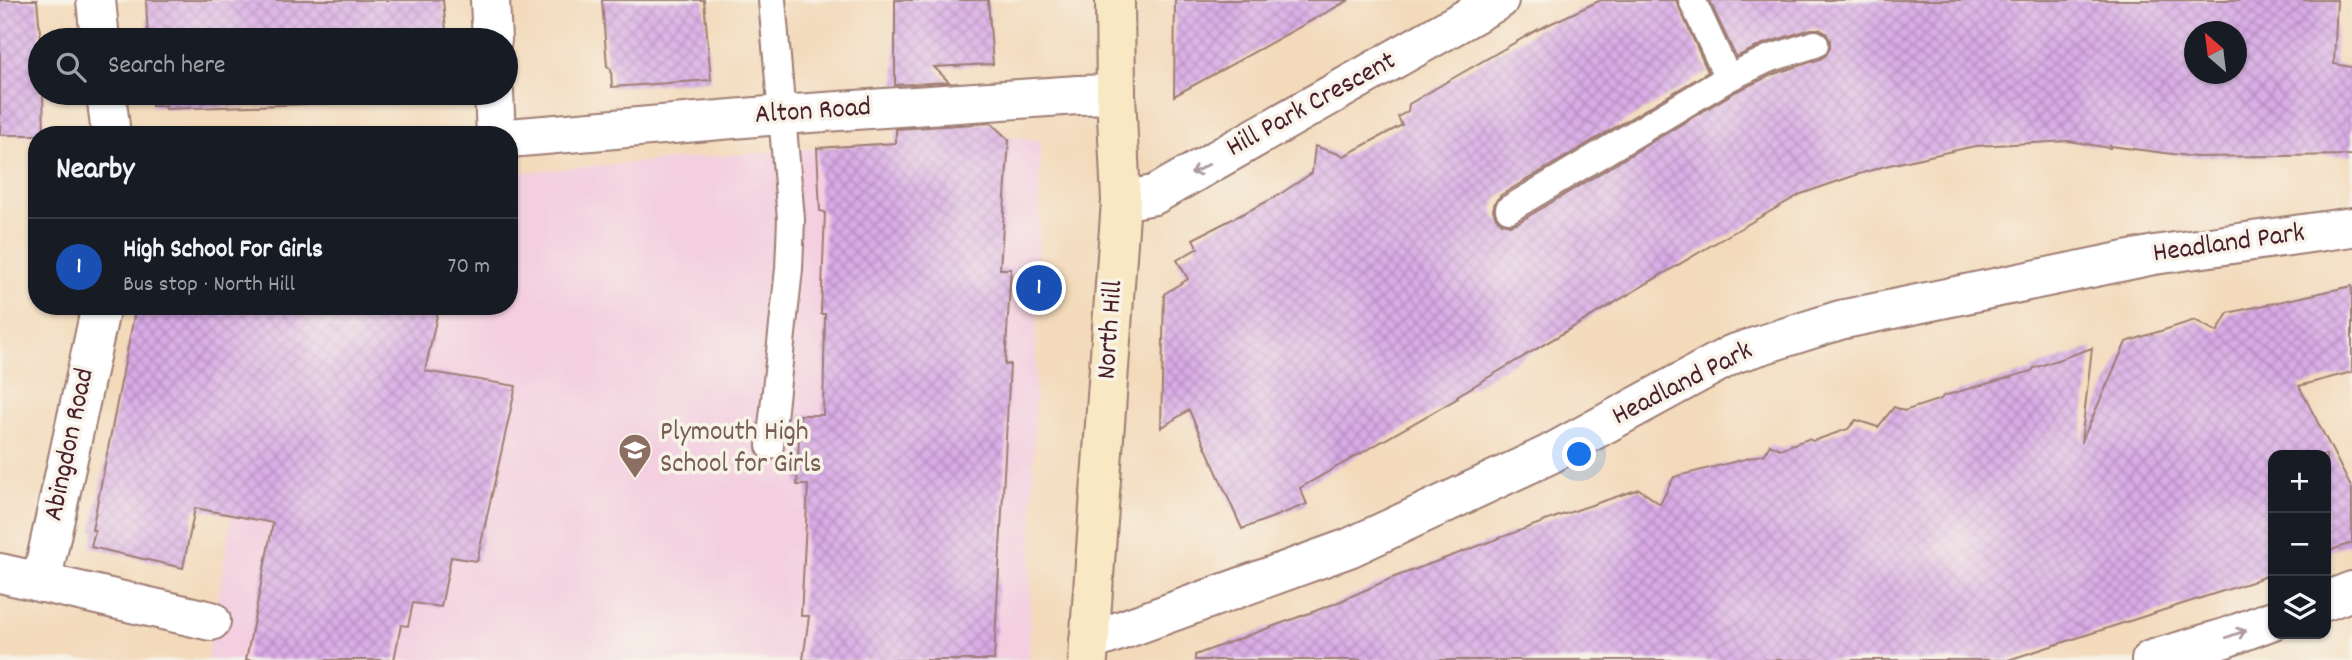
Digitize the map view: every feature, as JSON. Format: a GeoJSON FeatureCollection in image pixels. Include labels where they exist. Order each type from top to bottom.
{"type":"FeatureCollection","features":[{"type":"Feature","properties":{"kind":"main road","name":"North Hill"},"geometry":{"type":"LineString","coordinates":[[1088,651],[1121,201],[1115,0]]}},
{"type":"Feature","properties":{"kind":"street"},"geometry":{"type":"LineString","coordinates":[[96,0],[99,28]]}},
{"type":"Feature","properties":{"kind":"street"},"geometry":{"type":"LineString","coordinates":[[490,0],[491,28]]}},
{"type":"Feature","properties":{"kind":"street","name":"Hill Park Crescent"},"geometry":{"type":"LineString","coordinates":[[1121,201],[1154,195],[1499,0]]}},
{"type":"Feature","properties":{"kind":"street","name":"Alton Road"},"geometry":{"type":"LineString","coordinates":[[518,137],[780,115],[1116,94]]}},
{"type":"Feature","properties":{"kind":"street"},"geometry":{"type":"LineString","coordinates":[[107,105],[110,126]]}},
{"type":"Feature","properties":{"kind":"street"},"geometry":{"type":"LineString","coordinates":[[495,105],[496,126]]}},
{"type":"Feature","properties":{"kind":"street","name":"Headland Park"},"geometry":{"type":"LineString","coordinates":[[1088,651],[1349,548],[1548,455],[1733,354],[1840,320],[2141,257],[2352,227]]}},
{"type":"Feature","properties":{"kind":"street","name":"Abingdon Road"},"geometry":{"type":"LineString","coordinates":[[41,583],[98,315]]}},
{"type":"Feature","properties":{"kind":"street"},"geometry":{"type":"LineString","coordinates":[[0,573],[211,621]]}},
{"type":"Feature","properties":{"kind":"street"},"geometry":{"type":"LineString","coordinates":[[2331,599],[2352,592]]}},
{"type":"Feature","properties":{"kind":"street"},"geometry":{"type":"LineString","coordinates":[[2151,660],[2268,622]]}},
{"type":"Feature","properties":{"kind":"lane"},"geometry":{"type":"LineString","coordinates":[[770,446],[789,269],[791,219],[772,0]]}},
{"type":"Feature","properties":{"kind":"lane"},"geometry":{"type":"LineString","coordinates":[[1692,0],[1728,78]]}},
{"type":"Feature","properties":{"kind":"lane"},"geometry":{"type":"LineString","coordinates":[[1509,209],[1728,78],[1768,58],[1815,44]]}},
{"type":"Feature","properties":{"kind":"shaded area","name":"Plymouth High School for Girls"},"geometry":{"type":"Polygon","coordinates":[[[1005,136],[1041,140],[1029,660],[207,660],[266,315],[518,315],[518,172],[1005,136]]]}},
{"type":"Feature","properties":{"kind":"building"},"geometry":{"type":"Polygon","coordinates":[[[0,0],[37,0],[40,28],[28,28],[28,105],[43,105],[44,126],[28,126],[28,135],[0,135],[0,0]]]}},
{"type":"Feature","properties":{"kind":"building"},"geometry":{"type":"Polygon","coordinates":[[[146,0],[443,0],[446,28],[147,28],[146,0]]]}},
{"type":"Feature","properties":{"kind":"building"},"geometry":{"type":"Polygon","coordinates":[[[602,0],[704,0],[711,80],[612,87],[611,69],[607,66],[602,0]]]}},
{"type":"Feature","properties":{"kind":"building"},"geometry":{"type":"Polygon","coordinates":[[[895,0],[988,0],[993,64],[934,67],[949,82],[895,85],[895,0]]]}},
{"type":"Feature","properties":{"kind":"building"},"geometry":{"type":"Polygon","coordinates":[[[1175,0],[1349,0],[1174,96],[1175,0]]]}},
{"type":"Feature","properties":{"kind":"building"},"geometry":{"type":"Polygon","coordinates":[[[1601,0],[1676,0],[1708,72],[1501,195],[1493,210],[1496,218],[1510,225],[1735,92],[1774,74],[1820,59],[1830,48],[1826,33],[1811,29],[1763,44],[1736,57],[1709,0],[2337,0],[2334,64],[2352,67],[2352,155],[2196,157],[2069,141],[1975,146],[1856,175],[1801,194],[1727,236],[1457,396],[1458,398],[1300,488],[1307,504],[1242,529],[1189,410],[1161,428],[1164,294],[1188,279],[1177,260],[1198,248],[1193,239],[1274,198],[1312,173],[1315,146],[1344,156],[1402,125],[1398,117],[1408,111],[1409,104],[1537,30],[1601,0]]]}},
{"type":"Feature","properties":{"kind":"building"},"geometry":{"type":"Polygon","coordinates":[[[281,105],[165,109],[165,106],[152,106],[281,105]]]}},
{"type":"Feature","properties":{"kind":"building"},"geometry":{"type":"Polygon","coordinates":[[[991,123],[1009,140],[1000,269],[1011,269],[1005,365],[1010,364],[994,660],[803,660],[809,616],[801,616],[808,485],[797,485],[800,415],[823,415],[825,314],[821,314],[825,212],[820,211],[817,148],[896,143],[896,129],[991,123]]]}},
{"type":"Feature","properties":{"kind":"building"},"geometry":{"type":"Polygon","coordinates":[[[2352,286],[2352,372],[2299,386],[2352,489],[2352,543],[2331,550],[2331,450],[2268,450],[2268,575],[2251,582],[2008,660],[1195,660],[1195,655],[1559,516],[1639,489],[1660,504],[1674,477],[1765,454],[1770,444],[1780,449],[1808,439],[1813,441],[1848,429],[1856,420],[1878,427],[1894,407],[1904,411],[1943,396],[2032,371],[2092,348],[2081,443],[2126,342],[2195,320],[2217,332],[2228,313],[2352,286]]]}},
{"type":"Feature","properties":{"kind":"building"},"geometry":{"type":"Polygon","coordinates":[[[134,315],[437,315],[425,371],[516,386],[477,561],[451,557],[441,607],[413,603],[408,626],[401,625],[394,660],[246,660],[273,523],[195,508],[183,568],[91,547],[95,530],[92,530],[134,315]]]}},
{"type":"Feature","properties":{"kind":"place","name":"High School For Girls"},"geometry":{"type":"Point","coordinates":[1039,288]}},
{"type":"Feature","properties":{"kind":"place","name":"Plymouth High School for Girls"},"geometry":{"type":"Point","coordinates":[635,480]}}]}
